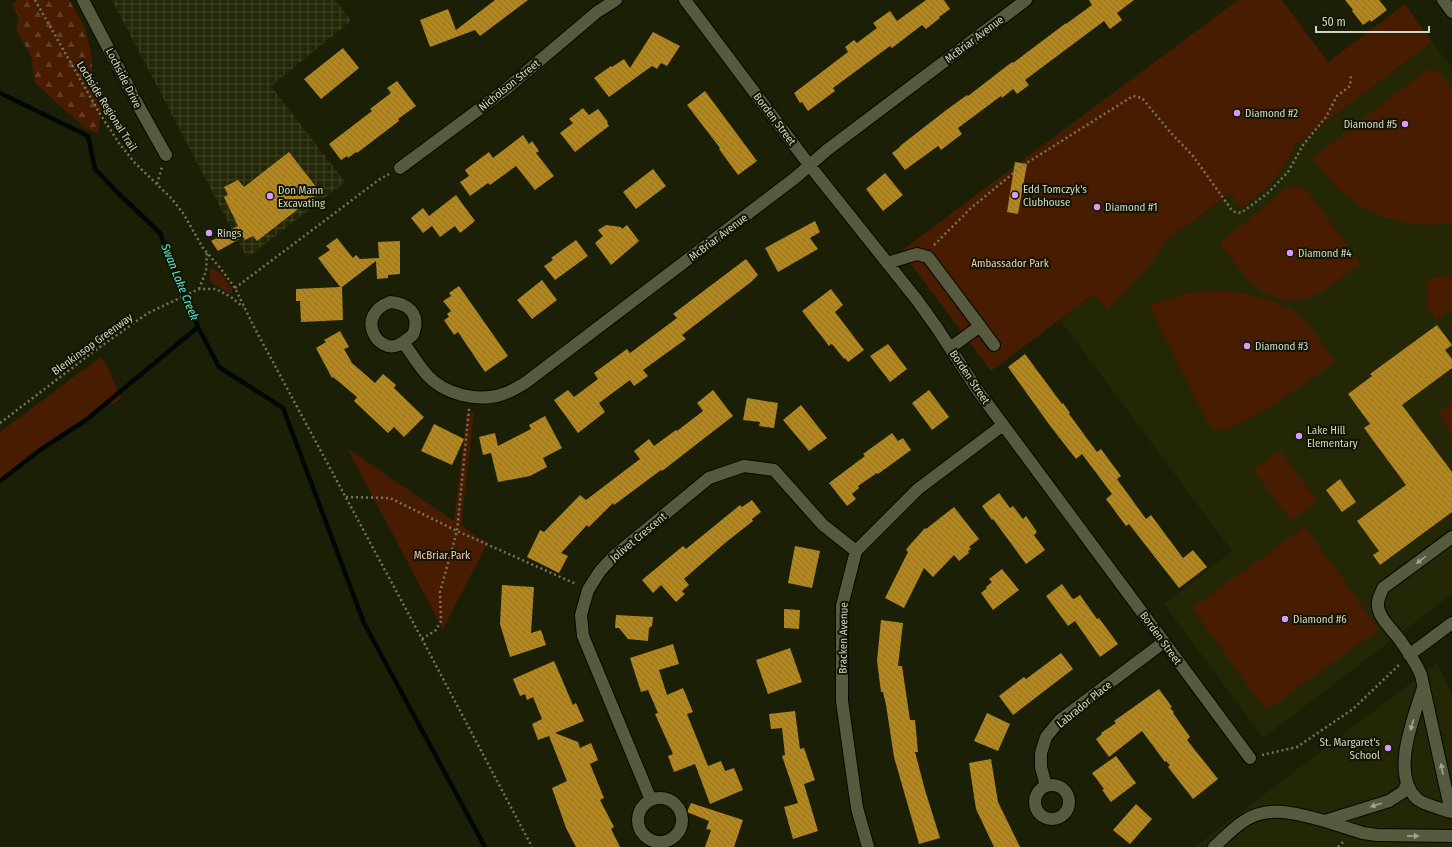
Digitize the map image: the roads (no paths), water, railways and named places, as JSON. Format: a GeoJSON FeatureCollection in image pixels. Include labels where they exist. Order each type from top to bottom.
{"type":"FeatureCollection","features":[{"type":"Feature","properties":{"kind":"street","name":"Lochside Drive"},"geometry":{"type":"LineString","coordinates":[[84,0],[139,107],[166,155]]}},
{"type":"Feature","properties":{"kind":"street","name":"Nicholson Street"},"geometry":{"type":"LineString","coordinates":[[400,168],[505,90],[596,12],[616,0]]}},
{"type":"Feature","properties":{"kind":"street","name":"Borden Street"},"geometry":{"type":"LineString","coordinates":[[685,0],[810,166],[917,300],[978,392],[1250,758]]}},
{"type":"Feature","properties":{"kind":"street","name":"McBriar Avenue"},"geometry":{"type":"LineString","coordinates":[[403,342],[427,375],[447,390],[470,397],[487,398],[504,394],[525,383],[810,166],[827,150],[1026,0]]}},
{"type":"Feature","properties":{"kind":"street"},"geometry":{"type":"LineString","coordinates":[[1444,0],[1452,12]]}},
{"type":"Feature","properties":{"kind":"street"},"geometry":{"type":"LineString","coordinates":[[887,263],[917,254],[928,257],[994,345]]}},
{"type":"Feature","properties":{"kind":"street"},"geometry":{"type":"LineString","coordinates":[[950,348],[980,326]]}},
{"type":"Feature","properties":{"kind":"street"},"geometry":{"type":"LineString","coordinates":[[856,551],[918,490],[1003,425]]}},
{"type":"Feature","properties":{"kind":"street","name":"Jolivet Crescent"},"geometry":{"type":"LineString","coordinates":[[651,800],[583,636],[581,615],[588,590],[600,570],[614,556],[709,478],[744,466],[774,470],[823,525],[856,551]]}},
{"type":"Feature","properties":{"kind":"street"},"geometry":{"type":"LineString","coordinates":[[1452,537],[1384,588],[1379,596],[1378,606],[1383,619],[1400,640],[1421,674],[1452,813]]}},
{"type":"Feature","properties":{"kind":"street","name":"Bracken Avenue"},"geometry":{"type":"LineString","coordinates":[[856,551],[842,606],[842,701],[857,808],[868,847]]}},
{"type":"Feature","properties":{"kind":"street"},"geometry":{"type":"LineString","coordinates":[[1409,655],[1452,623]]}},
{"type":"Feature","properties":{"kind":"street","name":"Labrador Place"},"geometry":{"type":"LineString","coordinates":[[1046,786],[1041,767],[1041,753],[1046,738],[1060,720],[1164,642]]}},
{"type":"Feature","properties":{"kind":"street"},"geometry":{"type":"LineString","coordinates":[[1423,688],[1404,755],[1405,778],[1407,784],[1417,799],[1452,813]]}},
{"type":"Feature","properties":{"kind":"street"},"geometry":{"type":"LineString","coordinates":[[1325,821],[1389,801],[1403,792],[1407,784]]}},
{"type":"Feature","properties":{"kind":"street"},"geometry":{"type":"LineString","coordinates":[[1214,847],[1244,821],[1259,813],[1275,811],[1293,813],[1363,833],[1377,835],[1452,836]]}},
{"type":"Feature","properties":{"kind":"waterway"},"geometry":{"type":"LineString","coordinates":[[0,93],[88,136],[95,169],[160,233],[198,327],[219,367],[283,408],[364,623],[485,847]]}},
{"type":"Feature","properties":{"kind":"waterway","name":"Swan Lake Creek"},"geometry":{"type":"LineString","coordinates":[[0,481],[40,450],[86,420],[198,327]]}},
{"type":"Feature","properties":{"kind":"place","name":"Diamond #2"},"geometry":{"type":"Point","coordinates":[1237,113]}},
{"type":"Feature","properties":{"kind":"place","name":"Diamond #5"},"geometry":{"type":"Point","coordinates":[1405,124]}},
{"type":"Feature","properties":{"kind":"place","name":"Edd Tomczyk's Clubhouse"},"geometry":{"type":"Point","coordinates":[1015,195]}},
{"type":"Feature","properties":{"kind":"place","name":"Don Mann Excavating"},"geometry":{"type":"Point","coordinates":[270,196]}},
{"type":"Feature","properties":{"kind":"place","name":"Diamond #1"},"geometry":{"type":"Point","coordinates":[1097,207]}},
{"type":"Feature","properties":{"kind":"place","name":"Rings"},"geometry":{"type":"Point","coordinates":[209,233]}},
{"type":"Feature","properties":{"kind":"place","name":"Diamond #4"},"geometry":{"type":"Point","coordinates":[1290,253]}},
{"type":"Feature","properties":{"kind":"place","name":"Diamond #3"},"geometry":{"type":"Point","coordinates":[1247,346]}},
{"type":"Feature","properties":{"kind":"place","name":"Lake Hill Elementary"},"geometry":{"type":"Point","coordinates":[1299,436]}},
{"type":"Feature","properties":{"kind":"place","name":"Diamond #6"},"geometry":{"type":"Point","coordinates":[1285,619]}},
{"type":"Feature","properties":{"kind":"place","name":"St. Margaret's School"},"geometry":{"type":"Point","coordinates":[1388,748]}},
{"type":"Feature","properties":{"kind":"park label","name":"Ambassador Park"},"geometry":{"type":"Point","coordinates":[1010,263]}},
{"type":"Feature","properties":{"kind":"park label","name":"McBriar Park"},"geometry":{"type":"Point","coordinates":[442,555]}}]}
